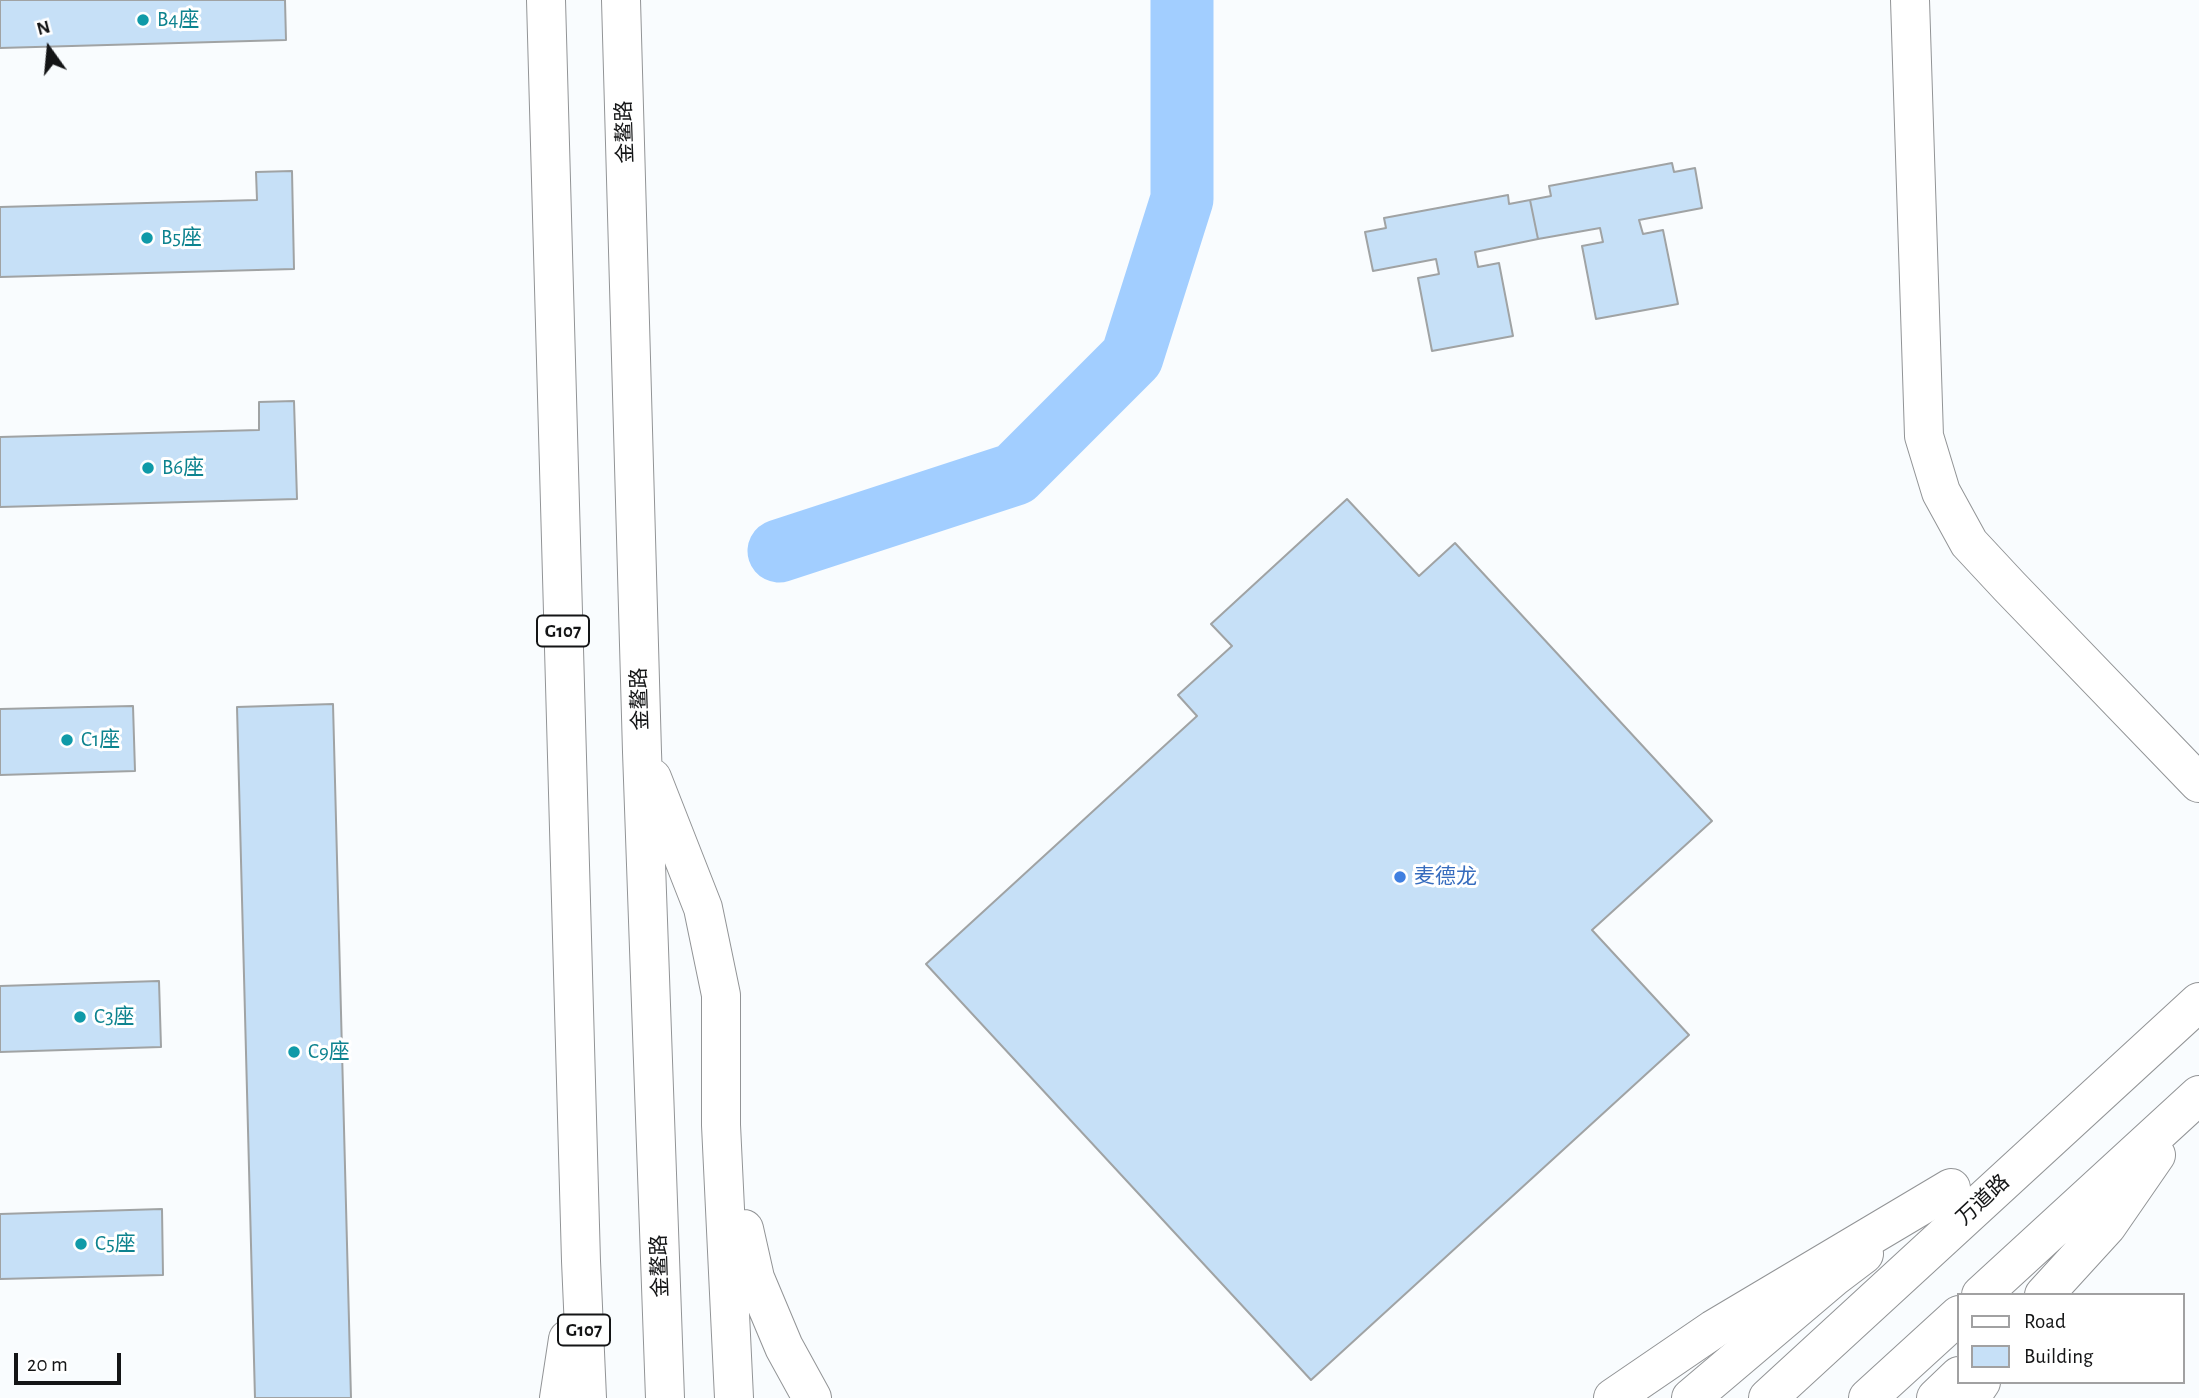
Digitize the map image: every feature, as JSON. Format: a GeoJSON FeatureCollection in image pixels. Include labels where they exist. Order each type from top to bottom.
{"type":"FeatureCollection","features":[{"type":"Feature","properties":{"kind":"main road","name":"G107"},"geometry":{"type":"LineString","coordinates":[[546,0],[587,1398]]}},
{"type":"Feature","properties":{"kind":"main road","name":"金鳌路"},"geometry":{"type":"LineString","coordinates":[[621,0],[642,752],[665,1398]]}},
{"type":"Feature","properties":{"kind":"main road"},"geometry":{"type":"LineString","coordinates":[[1910,0],[1924,436],[1941,492],[1969,543],[2199,783]]}},
{"type":"Feature","properties":{"kind":"main road"},"geometry":{"type":"LineString","coordinates":[[642,752],[703,908],[721,995],[721,1125],[734,1398]]}},
{"type":"Feature","properties":{"kind":"main road","name":"万道路"},"geometry":{"type":"LineString","coordinates":[[1768,1398],[2199,1002]]}},
{"type":"Feature","properties":{"kind":"main road"},"geometry":{"type":"LineString","coordinates":[[1691,1398],[1835,1276],[1951,1188],[2133,1062]]}},
{"type":"Feature","properties":{"kind":"main road"},"geometry":{"type":"LineString","coordinates":[[1983,1293],[2197,1097]]}},
{"type":"Feature","properties":{"kind":"main road"},"geometry":{"type":"LineString","coordinates":[[2046,1293],[2107,1226],[2197,1097]]}},
{"type":"Feature","properties":{"kind":"main road"},"geometry":{"type":"LineString","coordinates":[[721,1125],[755,1278],[784,1347],[812,1398]]}},
{"type":"Feature","properties":{"kind":"main road"},"geometry":{"type":"LineString","coordinates":[[1613,1398],[1714,1329],[1951,1188]]}},
{"type":"Feature","properties":{"kind":"main road"},"geometry":{"type":"LineString","coordinates":[[559,1398],[581,1261]]}},
{"type":"Feature","properties":{"kind":"main road"},"geometry":{"type":"LineString","coordinates":[[1868,1398],[1958,1316]]}},
{"type":"Feature","properties":{"kind":"main road"},"geometry":{"type":"LineString","coordinates":[[1936,1398],[1958,1377]]}},
{"type":"Feature","properties":{"kind":"building","name":"B4座"},"geometry":{"type":"Polygon","coordinates":[[[0,0],[285,0],[286,40],[0,48],[0,0]]]}},
{"type":"Feature","properties":{"kind":"building"},"geometry":{"type":"Polygon","coordinates":[[[1672,163],[1674,172],[1695,168],[1702,208],[1639,220],[1643,234],[1663,230],[1678,304],[1596,319],[1582,246],[1603,242],[1600,228],[1538,239],[1530,200],[1551,196],[1549,186],[1672,163]]]}},
{"type":"Feature","properties":{"kind":"building","name":"B5座"},"geometry":{"type":"Polygon","coordinates":[[[292,171],[294,269],[0,277],[0,207],[257,200],[256,172],[292,171]]]}},
{"type":"Feature","properties":{"kind":"building"},"geometry":{"type":"Polygon","coordinates":[[[1508,195],[1509,204],[1530,200],[1538,239],[1475,252],[1478,267],[1499,263],[1513,336],[1432,351],[1418,278],[1439,274],[1436,259],[1373,271],[1365,232],[1386,228],[1384,218],[1508,195]]]}},
{"type":"Feature","properties":{"kind":"building","name":"B6座"},"geometry":{"type":"Polygon","coordinates":[[[294,401],[297,499],[0,507],[0,437],[259,430],[259,402],[294,401]]]}},
{"type":"Feature","properties":{"kind":"building"},"geometry":{"type":"Polygon","coordinates":[[[1347,499],[1419,576],[1455,543],[1712,821],[1592,930],[1689,1035],[1311,1380],[926,964],[1197,716],[1178,695],[1232,646],[1211,624],[1347,499]]]}},
{"type":"Feature","properties":{"kind":"building","name":"C9座"},"geometry":{"type":"Polygon","coordinates":[[[333,704],[351,1398],[255,1398],[237,707],[333,704]]]}},
{"type":"Feature","properties":{"kind":"building","name":"C1座"},"geometry":{"type":"Polygon","coordinates":[[[133,706],[135,771],[0,775],[0,709],[133,706]]]}},
{"type":"Feature","properties":{"kind":"building","name":"C3座"},"geometry":{"type":"Polygon","coordinates":[[[159,981],[161,1047],[0,1052],[0,986],[159,981]]]}},
{"type":"Feature","properties":{"kind":"building","name":"C5座"},"geometry":{"type":"Polygon","coordinates":[[[162,1209],[163,1275],[0,1279],[0,1214],[162,1209]]]}},
{"type":"Feature","properties":{"kind":"waterway"},"geometry":{"type":"LineString","coordinates":[[779,551],[1015,474],[1132,357],[1182,199],[1182,0]]}},
{"type":"Feature","properties":{"kind":"place","name":"B4座"},"geometry":{"type":"Point","coordinates":[143,20]}},
{"type":"Feature","properties":{"kind":"place","name":"B5座"},"geometry":{"type":"Point","coordinates":[147,238]}},
{"type":"Feature","properties":{"kind":"place","name":"B6座"},"geometry":{"type":"Point","coordinates":[148,468]}},
{"type":"Feature","properties":{"kind":"place","name":"C1座"},"geometry":{"type":"Point","coordinates":[67,740]}},
{"type":"Feature","properties":{"kind":"place","name":"麦德龙"},"geometry":{"type":"Point","coordinates":[1400,877]}},
{"type":"Feature","properties":{"kind":"place","name":"C3座"},"geometry":{"type":"Point","coordinates":[80,1017]}},
{"type":"Feature","properties":{"kind":"place","name":"C9座"},"geometry":{"type":"Point","coordinates":[294,1052]}},
{"type":"Feature","properties":{"kind":"place","name":"C5座"},"geometry":{"type":"Point","coordinates":[81,1244]}}]}
